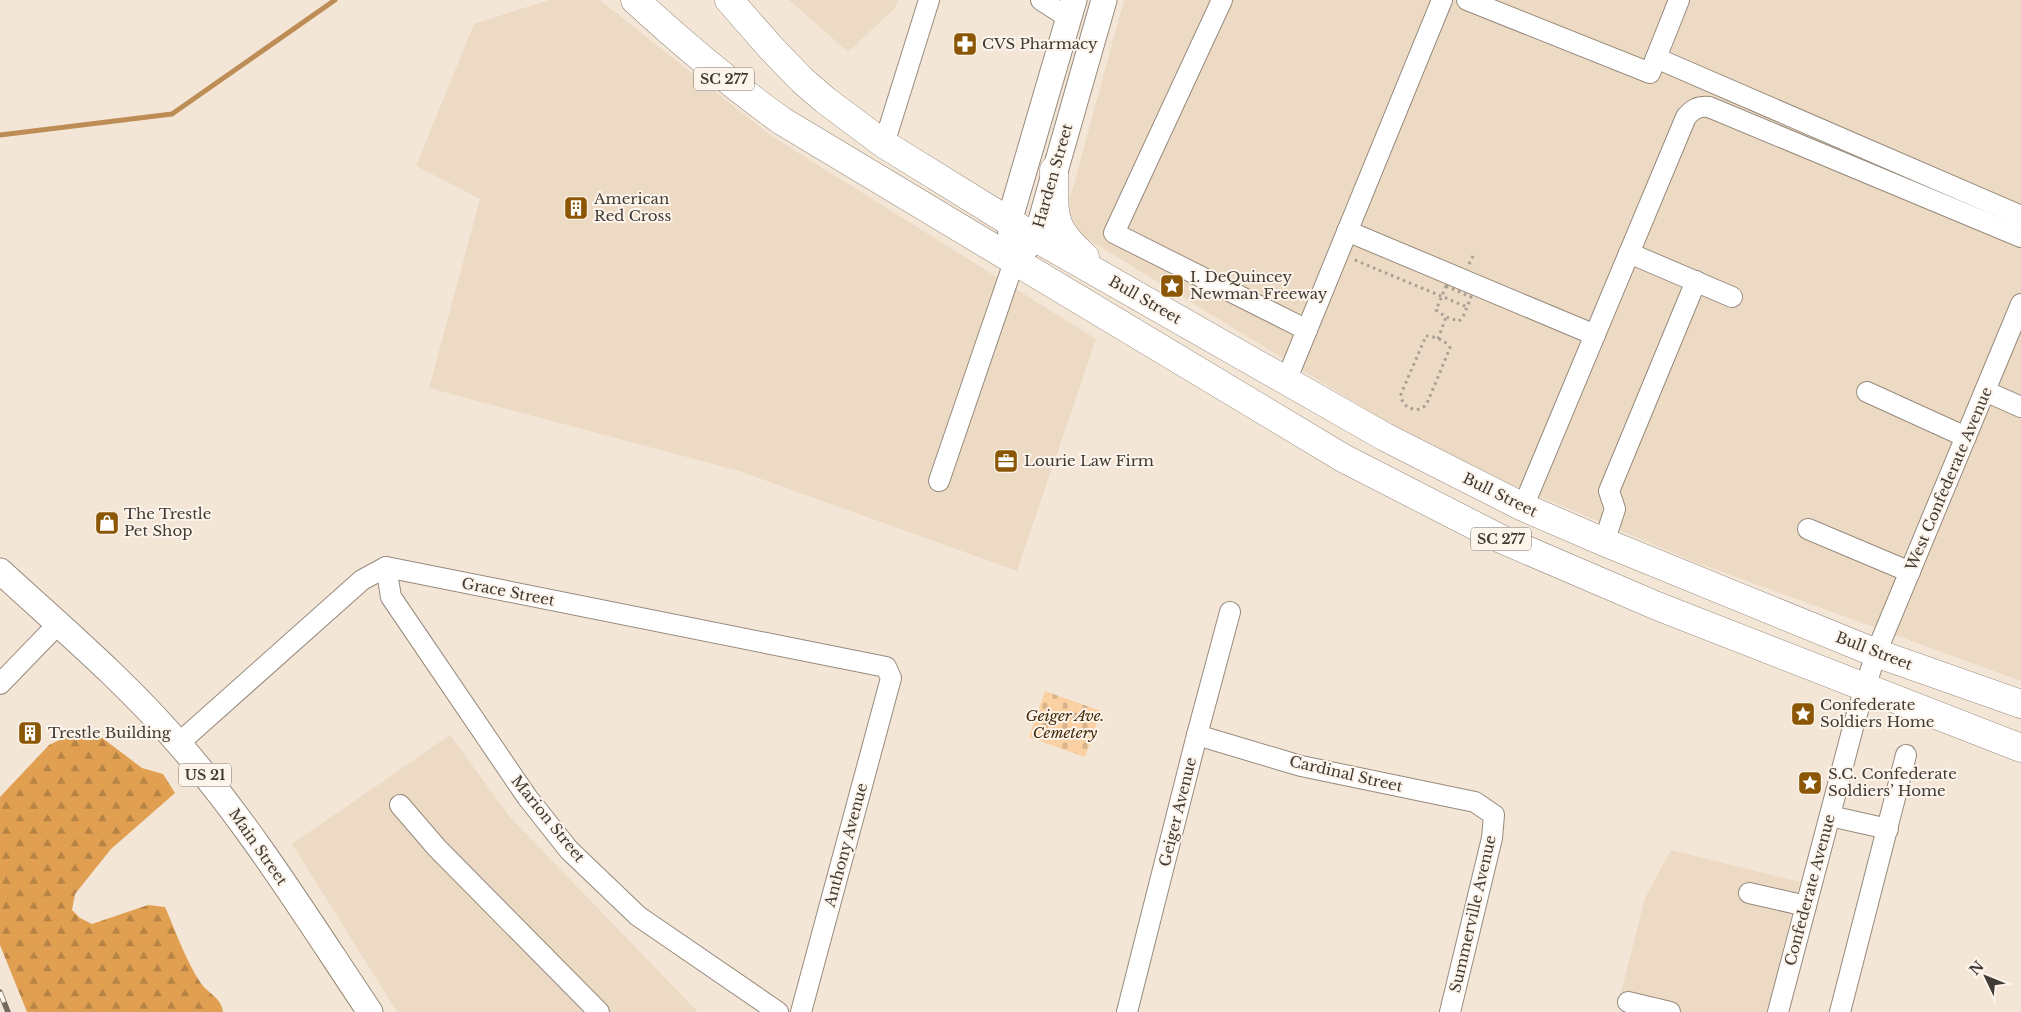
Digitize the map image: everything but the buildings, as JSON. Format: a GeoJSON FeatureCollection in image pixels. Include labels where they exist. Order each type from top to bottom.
{"type":"FeatureCollection","features":[{"type":"Feature","properties":{"kind":"highway","name":"SC 277"},"geometry":{"type":"LineString","coordinates":[[635,0],[684,45],[735,87],[822,146],[1343,458],[1501,539],[1657,606],[2021,748]]}},
{"type":"Feature","properties":{"kind":"highway","name":"SC 277"},"geometry":{"type":"LineString","coordinates":[[729,0],[772,49],[802,80],[825,100],[884,144],[1009,222]]}},
{"type":"Feature","properties":{"kind":"highway"},"geometry":{"type":"LineString","coordinates":[[1054,170],[1055,208],[1059,228],[1067,241],[1112,282]]}},
{"type":"Feature","properties":{"kind":"highway","name":"Bull Street"},"geometry":{"type":"LineString","coordinates":[[1009,222],[1385,437],[1523,507],[1876,653],[2021,704]]}},
{"type":"Feature","properties":{"kind":"main road","name":"Harden Street"},"geometry":{"type":"LineString","coordinates":[[1015,260],[1036,238],[1104,0]]}},
{"type":"Feature","properties":{"kind":"main road","name":"Harden Street"},"geometry":{"type":"LineString","coordinates":[[1015,260],[1009,222],[1072,9]]}},
{"type":"Feature","properties":{"kind":"main road","name":"Main Street"},"geometry":{"type":"LineString","coordinates":[[0,570],[125,686],[179,743],[221,794],[262,851],[370,1012]]}},
{"type":"Feature","properties":{"kind":"street"},"geometry":{"type":"LineString","coordinates":[[884,144],[930,0]]}},
{"type":"Feature","properties":{"kind":"street"},"geometry":{"type":"LineString","coordinates":[[1041,0],[1072,9]]}},
{"type":"Feature","properties":{"kind":"street"},"geometry":{"type":"LineString","coordinates":[[1222,0],[1114,233],[1307,330]]}},
{"type":"Feature","properties":{"kind":"street"},"geometry":{"type":"LineString","coordinates":[[1286,381],[1442,0]]}},
{"type":"Feature","properties":{"kind":"street"},"geometry":{"type":"LineString","coordinates":[[1467,0],[1650,73],[1679,0]]}},
{"type":"Feature","properties":{"kind":"street"},"geometry":{"type":"LineString","coordinates":[[1656,58],[2021,216]]}},
{"type":"Feature","properties":{"kind":"street"},"geometry":{"type":"LineString","coordinates":[[1748,123],[1757,102]]}},
{"type":"Feature","properties":{"kind":"street"},"geometry":{"type":"LineString","coordinates":[[1523,507],[1686,118],[1692,110],[1701,106],[1709,107],[2021,237]]}},
{"type":"Feature","properties":{"kind":"street"},"geometry":{"type":"LineString","coordinates":[[1347,231],[1595,335]]}},
{"type":"Feature","properties":{"kind":"street"},"geometry":{"type":"LineString","coordinates":[[1629,253],[1732,297]]}},
{"type":"Feature","properties":{"kind":"street"},"geometry":{"type":"LineString","coordinates":[[939,481],[1015,260]]}},
{"type":"Feature","properties":{"kind":"street"},"geometry":{"type":"LineString","coordinates":[[1604,542],[1615,509],[1609,492],[1696,281]]}},
{"type":"Feature","properties":{"kind":"street","name":"West Confederate Avenue"},"geometry":{"type":"LineString","coordinates":[[1876,653],[2021,304]]}},
{"type":"Feature","properties":{"kind":"street"},"geometry":{"type":"LineString","coordinates":[[1985,391],[2021,407]]}},
{"type":"Feature","properties":{"kind":"street"},"geometry":{"type":"LineString","coordinates":[[1867,392],[1966,437]]}},
{"type":"Feature","properties":{"kind":"street"},"geometry":{"type":"LineString","coordinates":[[1808,529],[1910,572]]}},
{"type":"Feature","properties":{"kind":"street"},"geometry":{"type":"LineString","coordinates":[[179,743],[362,580],[386,567]]}},
{"type":"Feature","properties":{"kind":"street","name":"Grace Street"},"geometry":{"type":"LineString","coordinates":[[386,567],[886,667],[891,678]]}},
{"type":"Feature","properties":{"kind":"street","name":"Marion Street"},"geometry":{"type":"LineString","coordinates":[[386,567],[391,597],[527,797],[569,850],[638,916],[778,1012]]}},
{"type":"Feature","properties":{"kind":"street","name":"Geiger Avenue"},"geometry":{"type":"LineString","coordinates":[[1127,1012],[1230,612]]}},
{"type":"Feature","properties":{"kind":"street"},"geometry":{"type":"LineString","coordinates":[[0,684],[58,624]]}},
{"type":"Feature","properties":{"kind":"street","name":"Confederate Avenue"},"geometry":{"type":"LineString","coordinates":[[1778,1012],[1876,653]]}},
{"type":"Feature","properties":{"kind":"street","name":"Anthony Avenue"},"geometry":{"type":"LineString","coordinates":[[801,1012],[891,678]]}},
{"type":"Feature","properties":{"kind":"street","name":"Cardinal Street"},"geometry":{"type":"LineString","coordinates":[[1197,735],[1301,766],[1475,802],[1494,815]]}},
{"type":"Feature","properties":{"kind":"street"},"geometry":{"type":"LineString","coordinates":[[1840,1012],[1906,755]]}},
{"type":"Feature","properties":{"kind":"street"},"geometry":{"type":"LineString","coordinates":[[400,805],[437,848],[599,1012]]}},
{"type":"Feature","properties":{"kind":"street","name":"Summerville Avenue"},"geometry":{"type":"LineString","coordinates":[[1450,1012],[1492,838],[1494,815]]}},
{"type":"Feature","properties":{"kind":"street"},"geometry":{"type":"LineString","coordinates":[[1830,816],[1888,829]]}},
{"type":"Feature","properties":{"kind":"street"},"geometry":{"type":"LineString","coordinates":[[1749,893],[1806,906]]}},
{"type":"Feature","properties":{"kind":"street"},"geometry":{"type":"LineString","coordinates":[[1628,1002],[1670,1012]]}},
{"type":"Feature","properties":{"kind":"path"},"geometry":{"type":"LineString","coordinates":[[1338,253],[1467,307]]}},
{"type":"Feature","properties":{"kind":"path"},"geometry":{"type":"LineString","coordinates":[[1446,286],[1436,310],[1446,317],[1459,321],[1463,317],[1472,297]]}},
{"type":"Feature","properties":{"kind":"path"},"geometry":{"type":"LineString","coordinates":[[1438,339],[1446,317]]}},
{"type":"Feature","properties":{"kind":"path"},"geometry":{"type":"LineString","coordinates":[[1430,336],[1438,339],[1447,343],[1450,348],[1425,406],[1417,410],[1410,408],[1401,400],[1401,394],[1424,339],[1430,336]]}},
{"type":"Feature","properties":{"kind":"shaded area"},"geometry":{"type":"Polygon","coordinates":[[[549,0],[600,0],[770,135],[1096,339],[1017,571],[739,471],[429,388],[480,199],[416,166],[474,24],[549,0]]]}},
{"type":"Feature","properties":{"kind":"shaded area"},"geometry":{"type":"Polygon","coordinates":[[[789,0],[898,0],[895,8],[848,52],[789,0]]]}},
{"type":"Feature","properties":{"kind":"shaded area"},"geometry":{"type":"Polygon","coordinates":[[[1124,0],[2021,0],[2021,681],[1695,562],[1505,482],[1377,416],[1063,224],[1124,0]]]}},
{"type":"Feature","properties":{"kind":"shaded area"},"geometry":{"type":"Polygon","coordinates":[[[450,735],[510,817],[698,1012],[397,1012],[292,844],[450,735]]]}},
{"type":"Feature","properties":{"kind":"shaded area"},"geometry":{"type":"Polygon","coordinates":[[[1671,850],[1800,882],[1767,1012],[1633,1012],[1617,1008],[1645,898],[1671,850]]]}},
{"type":"Feature","properties":{"kind":"green space","name":"Geiger Ave. Cemetery"},"geometry":{"type":"Polygon","coordinates":[[[1045,691],[1101,711],[1085,757],[1029,737],[1045,691]]]}},
{"type":"Feature","properties":{"kind":"green space"},"geometry":{"type":"Polygon","coordinates":[[[93,731],[142,768],[163,774],[175,793],[111,849],[75,894],[72,910],[80,918],[92,924],[148,905],[165,907],[185,955],[203,986],[220,1003],[223,1012],[27,1012],[0,945],[0,797],[49,745],[74,733],[93,731]]]}},
{"type":"Feature","properties":{"kind":"waterway"},"geometry":{"type":"LineString","coordinates":[[0,135],[172,114],[335,0]]}},
{"type":"Feature","properties":{"kind":"railway"},"geometry":{"type":"LineString","coordinates":[[0,992],[8,1012]]}},
{"type":"Feature","properties":{"kind":"place","name":"CVS Pharmacy"},"geometry":{"type":"Point","coordinates":[965,44]}},
{"type":"Feature","properties":{"kind":"place","name":"American Red Cross"},"geometry":{"type":"Point","coordinates":[576,208]}},
{"type":"Feature","properties":{"kind":"place","name":"I. DeQuincey Newman Freeway"},"geometry":{"type":"Point","coordinates":[1172,286]}},
{"type":"Feature","properties":{"kind":"place","name":"Lourie Law Firm"},"geometry":{"type":"Point","coordinates":[1006,461]}},
{"type":"Feature","properties":{"kind":"place","name":"The Trestle Pet Shop"},"geometry":{"type":"Point","coordinates":[107,523]}},
{"type":"Feature","properties":{"kind":"place","name":"Confederate Soldiers Home"},"geometry":{"type":"Point","coordinates":[1803,714]}},
{"type":"Feature","properties":{"kind":"place","name":"Trestle Building"},"geometry":{"type":"Point","coordinates":[30,733]}},
{"type":"Feature","properties":{"kind":"place","name":"S.C. Confederate Soldiers’ Home"},"geometry":{"type":"Point","coordinates":[1810,783]}}]}
